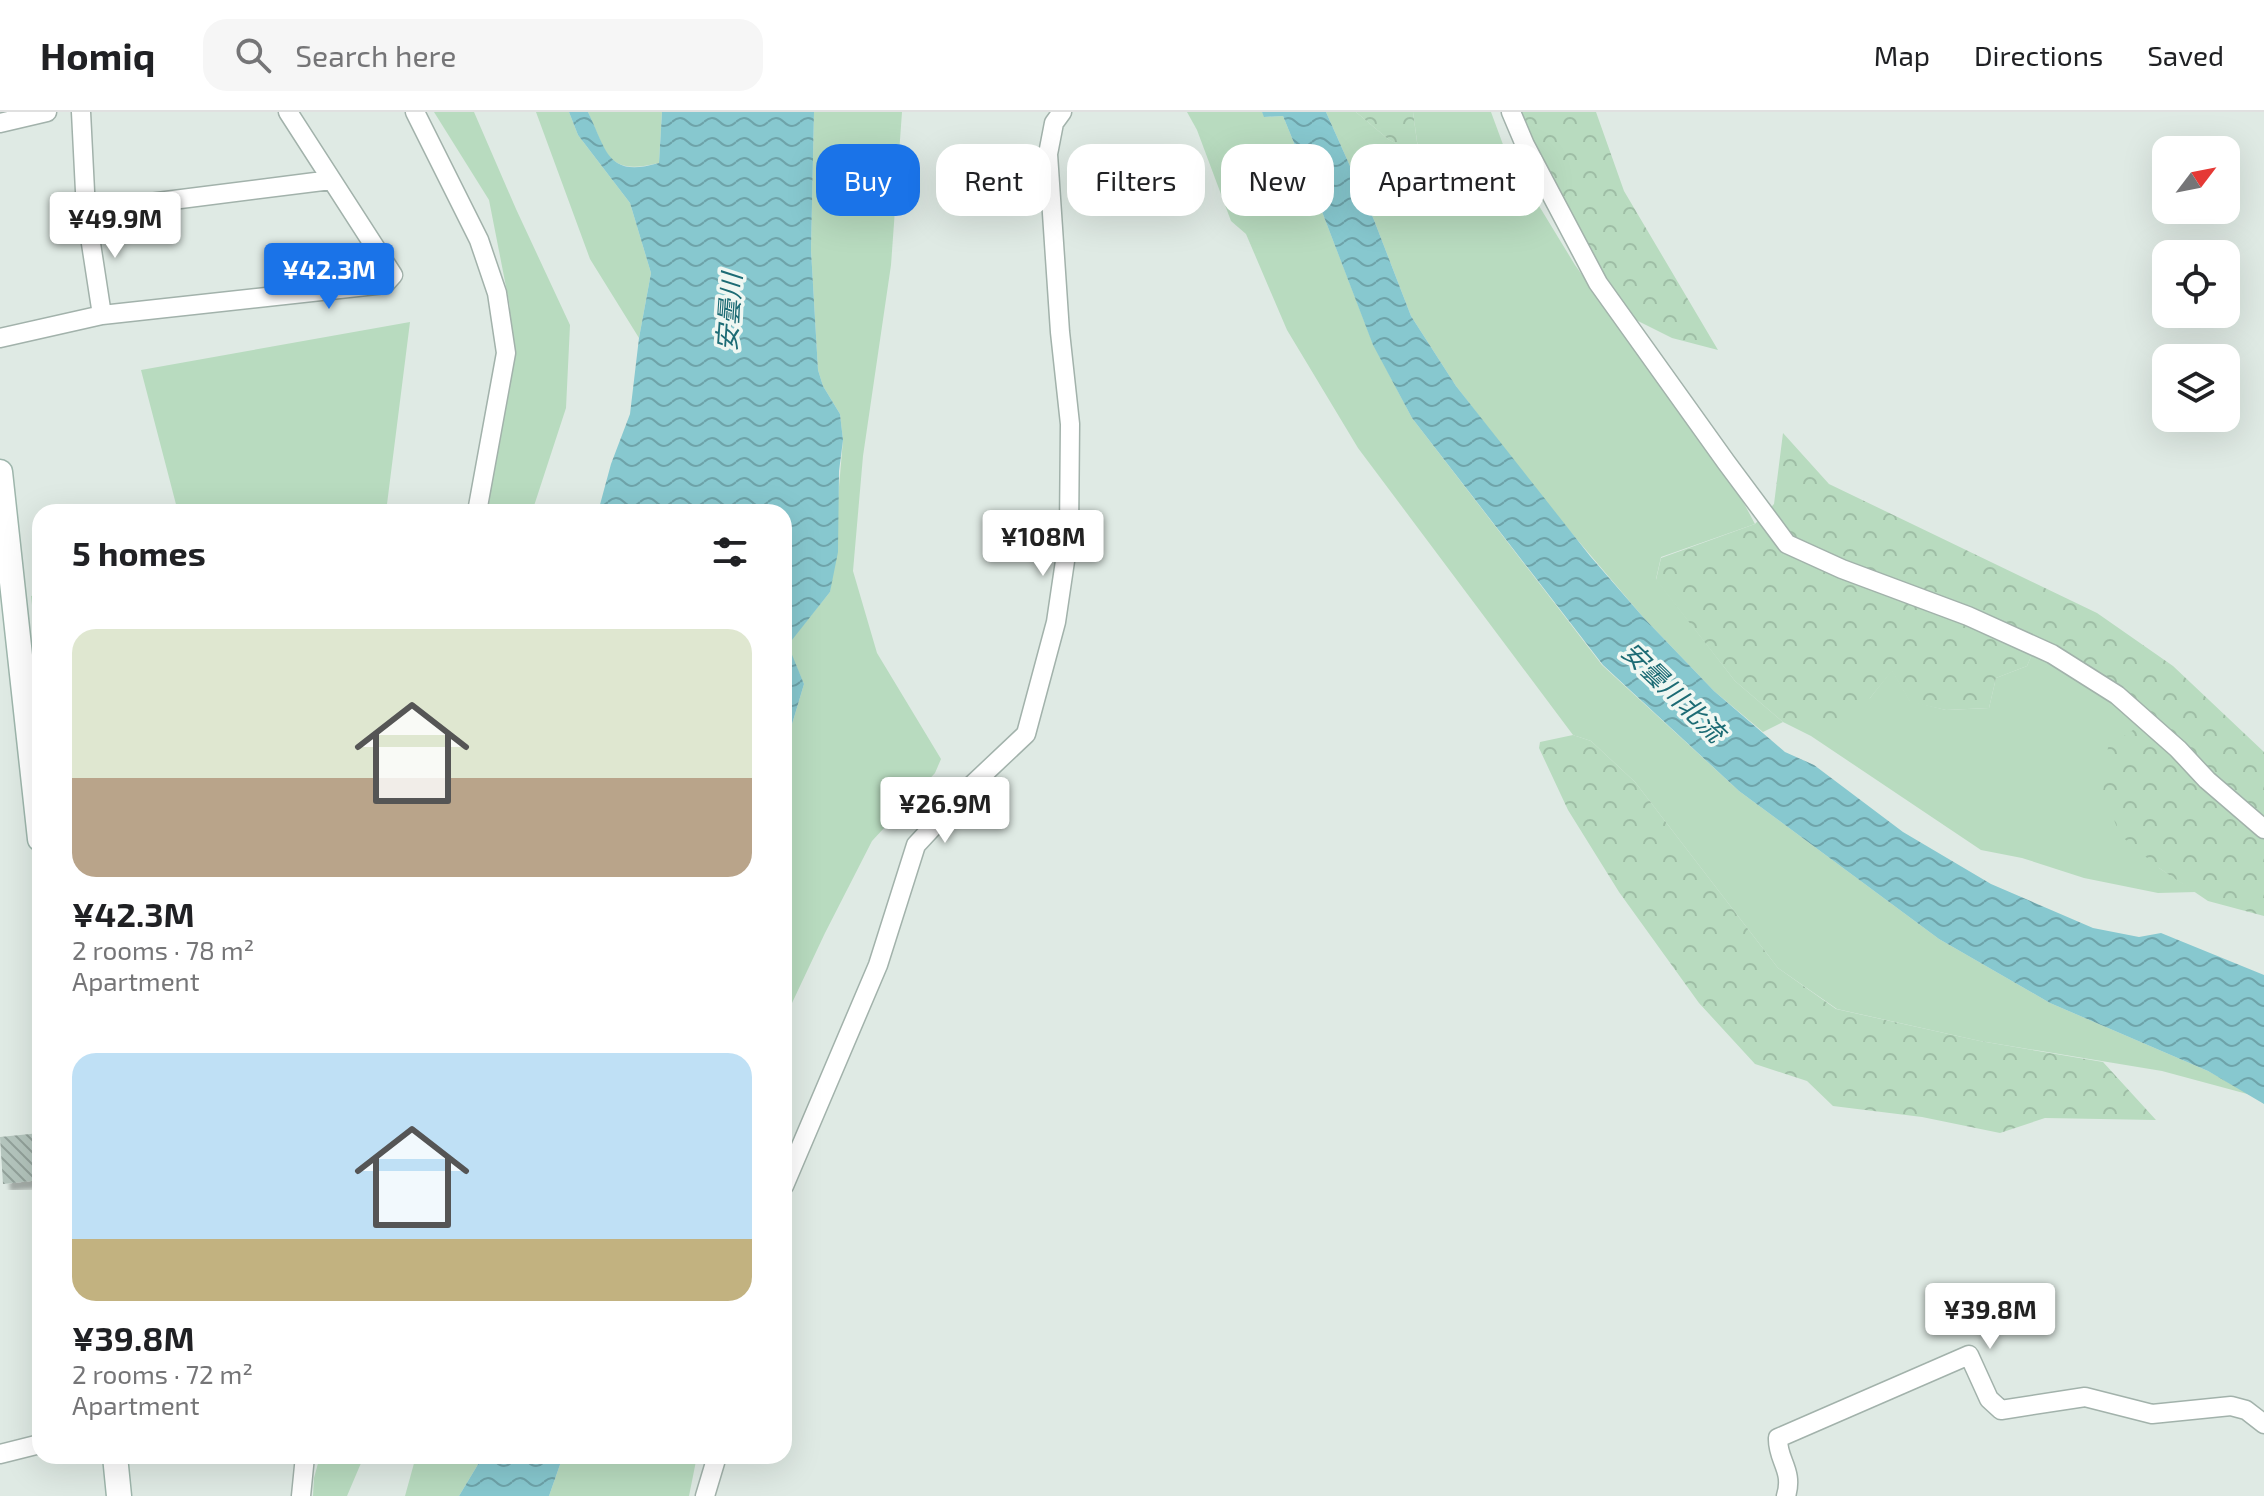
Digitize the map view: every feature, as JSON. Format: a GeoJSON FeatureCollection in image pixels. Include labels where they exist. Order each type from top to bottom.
{"type":"FeatureCollection","features":[{"type":"Feature","properties":{"kind":"main road"},"geometry":{"type":"LineString","coordinates":[[0,472],[10,652],[32,789]]}},
{"type":"Feature","properties":{"kind":"main road"},"geometry":{"type":"LineString","coordinates":[[116,1464],[119,1496]]}},
{"type":"Feature","properties":{"kind":"street"},"geometry":{"type":"LineString","coordinates":[[0,123],[47,112]]}},
{"type":"Feature","properties":{"kind":"street"},"geometry":{"type":"LineString","coordinates":[[81,112],[86,211],[102,315]]}},
{"type":"Feature","properties":{"kind":"street"},"geometry":{"type":"LineString","coordinates":[[0,338],[102,315],[385,284],[393,275],[288,112]]}},
{"type":"Feature","properties":{"kind":"street"},"geometry":{"type":"LineString","coordinates":[[415,112],[479,240],[497,293],[506,353],[478,504]]}},
{"type":"Feature","properties":{"kind":"street"},"geometry":{"type":"LineString","coordinates":[[792,1167],[878,965],[916,845],[972,785],[1026,734],[1056,622],[1069,534],[1070,424],[1060,332],[1048,154],[1054,123],[1062,112]]}},
{"type":"Feature","properties":{"kind":"street"},"geometry":{"type":"LineString","coordinates":[[1511,112],[1525,145],[1598,283],[1787,544],[1842,569],[1968,616],[2052,654],[2117,695],[2264,829]]}},
{"type":"Feature","properties":{"kind":"street"},"geometry":{"type":"LineString","coordinates":[[86,211],[331,180]]}},
{"type":"Feature","properties":{"kind":"street"},"geometry":{"type":"LineString","coordinates":[[1786,1496],[1789,1480],[1778,1438],[1969,1355],[1989,1399],[2001,1410],[2085,1397],[2152,1414],[2231,1406],[2246,1410],[2264,1424]]}},
{"type":"Feature","properties":{"kind":"street"},"geometry":{"type":"LineString","coordinates":[[0,1454],[32,1446]]}},
{"type":"Feature","properties":{"kind":"street"},"geometry":{"type":"LineString","coordinates":[[301,1496],[304,1464]]}},
{"type":"Feature","properties":{"kind":"street"},"geometry":{"type":"LineString","coordinates":[[705,1496],[715,1464]]}},
{"type":"Feature","properties":{"kind":"green space"},"geometry":{"type":"Polygon","coordinates":[[[434,112],[474,112],[570,325],[566,408],[535,504],[489,504],[510,307],[489,200],[434,112]]]}},
{"type":"Feature","properties":{"kind":"green space"},"geometry":{"type":"Polygon","coordinates":[[[536,112],[569,112],[578,135],[630,203],[651,273],[639,338],[590,259],[536,112]]]}},
{"type":"Feature","properties":{"kind":"green space"},"geometry":{"type":"Polygon","coordinates":[[[588,112],[662,112],[659,163],[628,166],[611,158],[588,112]]]}},
{"type":"Feature","properties":{"kind":"green space"},"geometry":{"type":"Polygon","coordinates":[[[814,112],[902,112],[900,144],[816,144],[816,216],[895,216],[891,265],[863,456],[853,571],[877,653],[941,759],[935,773],[872,841],[792,1003],[792,724],[804,684],[792,656],[792,639],[830,592],[843,440],[840,414],[823,386],[818,370],[811,250],[814,112]]]}},
{"type":"Feature","properties":{"kind":"green space"},"geometry":{"type":"Polygon","coordinates":[[[1187,112],[1262,112],[1265,117],[1283,116],[1294,144],[1221,144],[1221,194],[1205,144],[1202,144],[1187,112]]]}},
{"type":"Feature","properties":{"kind":"green space"},"geometry":{"type":"Polygon","coordinates":[[[1326,112],[1356,112],[1397,144],[1350,144],[1350,166],[1326,112]]]}},
{"type":"Feature","properties":{"kind":"green space"},"geometry":{"type":"Polygon","coordinates":[[[1356,112],[1413,112],[1417,144],[1397,144],[1356,112]]]}},
{"type":"Feature","properties":{"kind":"green space"},"geometry":{"type":"Polygon","coordinates":[[[1413,112],[1491,112],[1503,144],[1417,144],[1413,112]]]}},
{"type":"Feature","properties":{"kind":"green space"},"geometry":{"type":"Polygon","coordinates":[[[1520,112],[1596,112],[1624,191],[1718,350],[1672,338],[1628,316],[1600,274],[1565,210],[1544,164],[1544,144],[1535,144],[1520,112]]]}},
{"type":"Feature","properties":{"kind":"green space"},"geometry":{"type":"Polygon","coordinates":[[[1544,214],[1575,265],[1740,496],[1755,524],[1661,557],[1656,579],[1735,681],[1783,722],[1763,732],[1714,691],[1643,617],[1552,510],[1456,386],[1411,316],[1372,216],[1544,214]]]}},
{"type":"Feature","properties":{"kind":"green space"},"geometry":{"type":"Polygon","coordinates":[[[1229,216],[1324,216],[1373,344],[1412,418],[1602,665],[1739,791],[1939,939],[2050,1003],[2208,1071],[2251,1095],[2162,1071],[1980,1041],[1837,1009],[1778,968],[1635,782],[1591,741],[1573,735],[1358,448],[1287,330],[1246,234],[1229,216]]]}},
{"type":"Feature","properties":{"kind":"green space"},"geometry":{"type":"Polygon","coordinates":[[[410,322],[387,504],[176,504],[141,370],[410,322]]]}},
{"type":"Feature","properties":{"kind":"green space"},"geometry":{"type":"Polygon","coordinates":[[[1783,433],[1829,484],[2097,613],[2173,666],[2264,752],[2264,916],[2208,901],[2159,868],[2120,835],[2103,792],[2108,747],[2155,715],[2095,672],[2038,640],[2027,666],[1996,678],[1989,708],[1946,710],[1910,702],[1892,671],[1870,698],[1837,726],[1783,722],[1735,681],[1656,580],[1661,558],[1755,524],[1774,504],[1783,433]]]}},
{"type":"Feature","properties":{"kind":"green space"},"geometry":{"type":"Polygon","coordinates":[[[2032,654],[2090,685],[2142,725],[2129,734],[2159,868],[2196,892],[2158,893],[2084,878],[2022,858],[1981,850],[1811,736],[1783,722],[1870,698],[1892,670],[1910,701],[1946,710],[1989,708],[1996,678],[2027,666],[2032,654]]]}},
{"type":"Feature","properties":{"kind":"green space"},"geometry":{"type":"Polygon","coordinates":[[[1573,735],[1591,741],[1635,782],[1778,968],[1836,1009],[1980,1041],[2103,1062],[2156,1120],[2045,1118],[2000,1133],[1922,1117],[1833,1106],[1807,1081],[1755,1064],[1699,1003],[1619,892],[1568,810],[1539,748],[1540,742],[1573,735]]]}},
{"type":"Feature","properties":{"kind":"green space"},"geometry":{"type":"Polygon","coordinates":[[[318,1464],[361,1464],[347,1496],[313,1496],[318,1464]]]}},
{"type":"Feature","properties":{"kind":"green space"},"geometry":{"type":"Polygon","coordinates":[[[414,1464],[478,1464],[459,1496],[405,1496],[414,1464]]]}},
{"type":"Feature","properties":{"kind":"green space"},"geometry":{"type":"Polygon","coordinates":[[[560,1464],[695,1464],[689,1496],[549,1496],[560,1464]]]}},
{"type":"Feature","properties":{"kind":"water","name":"安曇川"},"geometry":{"type":"Polygon","coordinates":[[[569,112],[588,112],[611,158],[629,167],[642,167],[659,163],[662,112],[814,112],[811,250],[818,370],[823,386],[840,414],[843,440],[839,471],[838,552],[830,592],[792,640],[792,504],[600,504],[630,414],[651,273],[630,203],[578,135],[569,112]]]}},
{"type":"Feature","properties":{"kind":"water","name":"安曇川北流"},"geometry":{"type":"Polygon","coordinates":[[[1262,112],[1326,112],[1350,166],[1350,216],[1372,216],[1411,316],[1456,386],[1590,556],[1714,691],[1785,752],[1814,765],[1903,832],[1991,884],[2093,928],[2139,937],[2161,933],[2264,975],[2264,1104],[2208,1071],[2050,1003],[1939,939],[1739,791],[1603,665],[1412,418],[1373,345],[1324,216],[1334,216],[1334,144],[1294,144],[1283,116],[1264,117],[1262,112]]]}},
{"type":"Feature","properties":{"kind":"water"},"geometry":{"type":"Polygon","coordinates":[[[792,655],[804,684],[792,724],[792,655]]]}},
{"type":"Feature","properties":{"kind":"water"},"geometry":{"type":"Polygon","coordinates":[[[478,1464],[560,1464],[549,1496],[459,1496],[478,1464]]]}},
{"type":"Feature","properties":{"kind":"building"},"geometry":{"type":"Polygon","coordinates":[[[32,1134],[32,1181],[3,1184],[0,1137],[32,1134]]]}}]}
